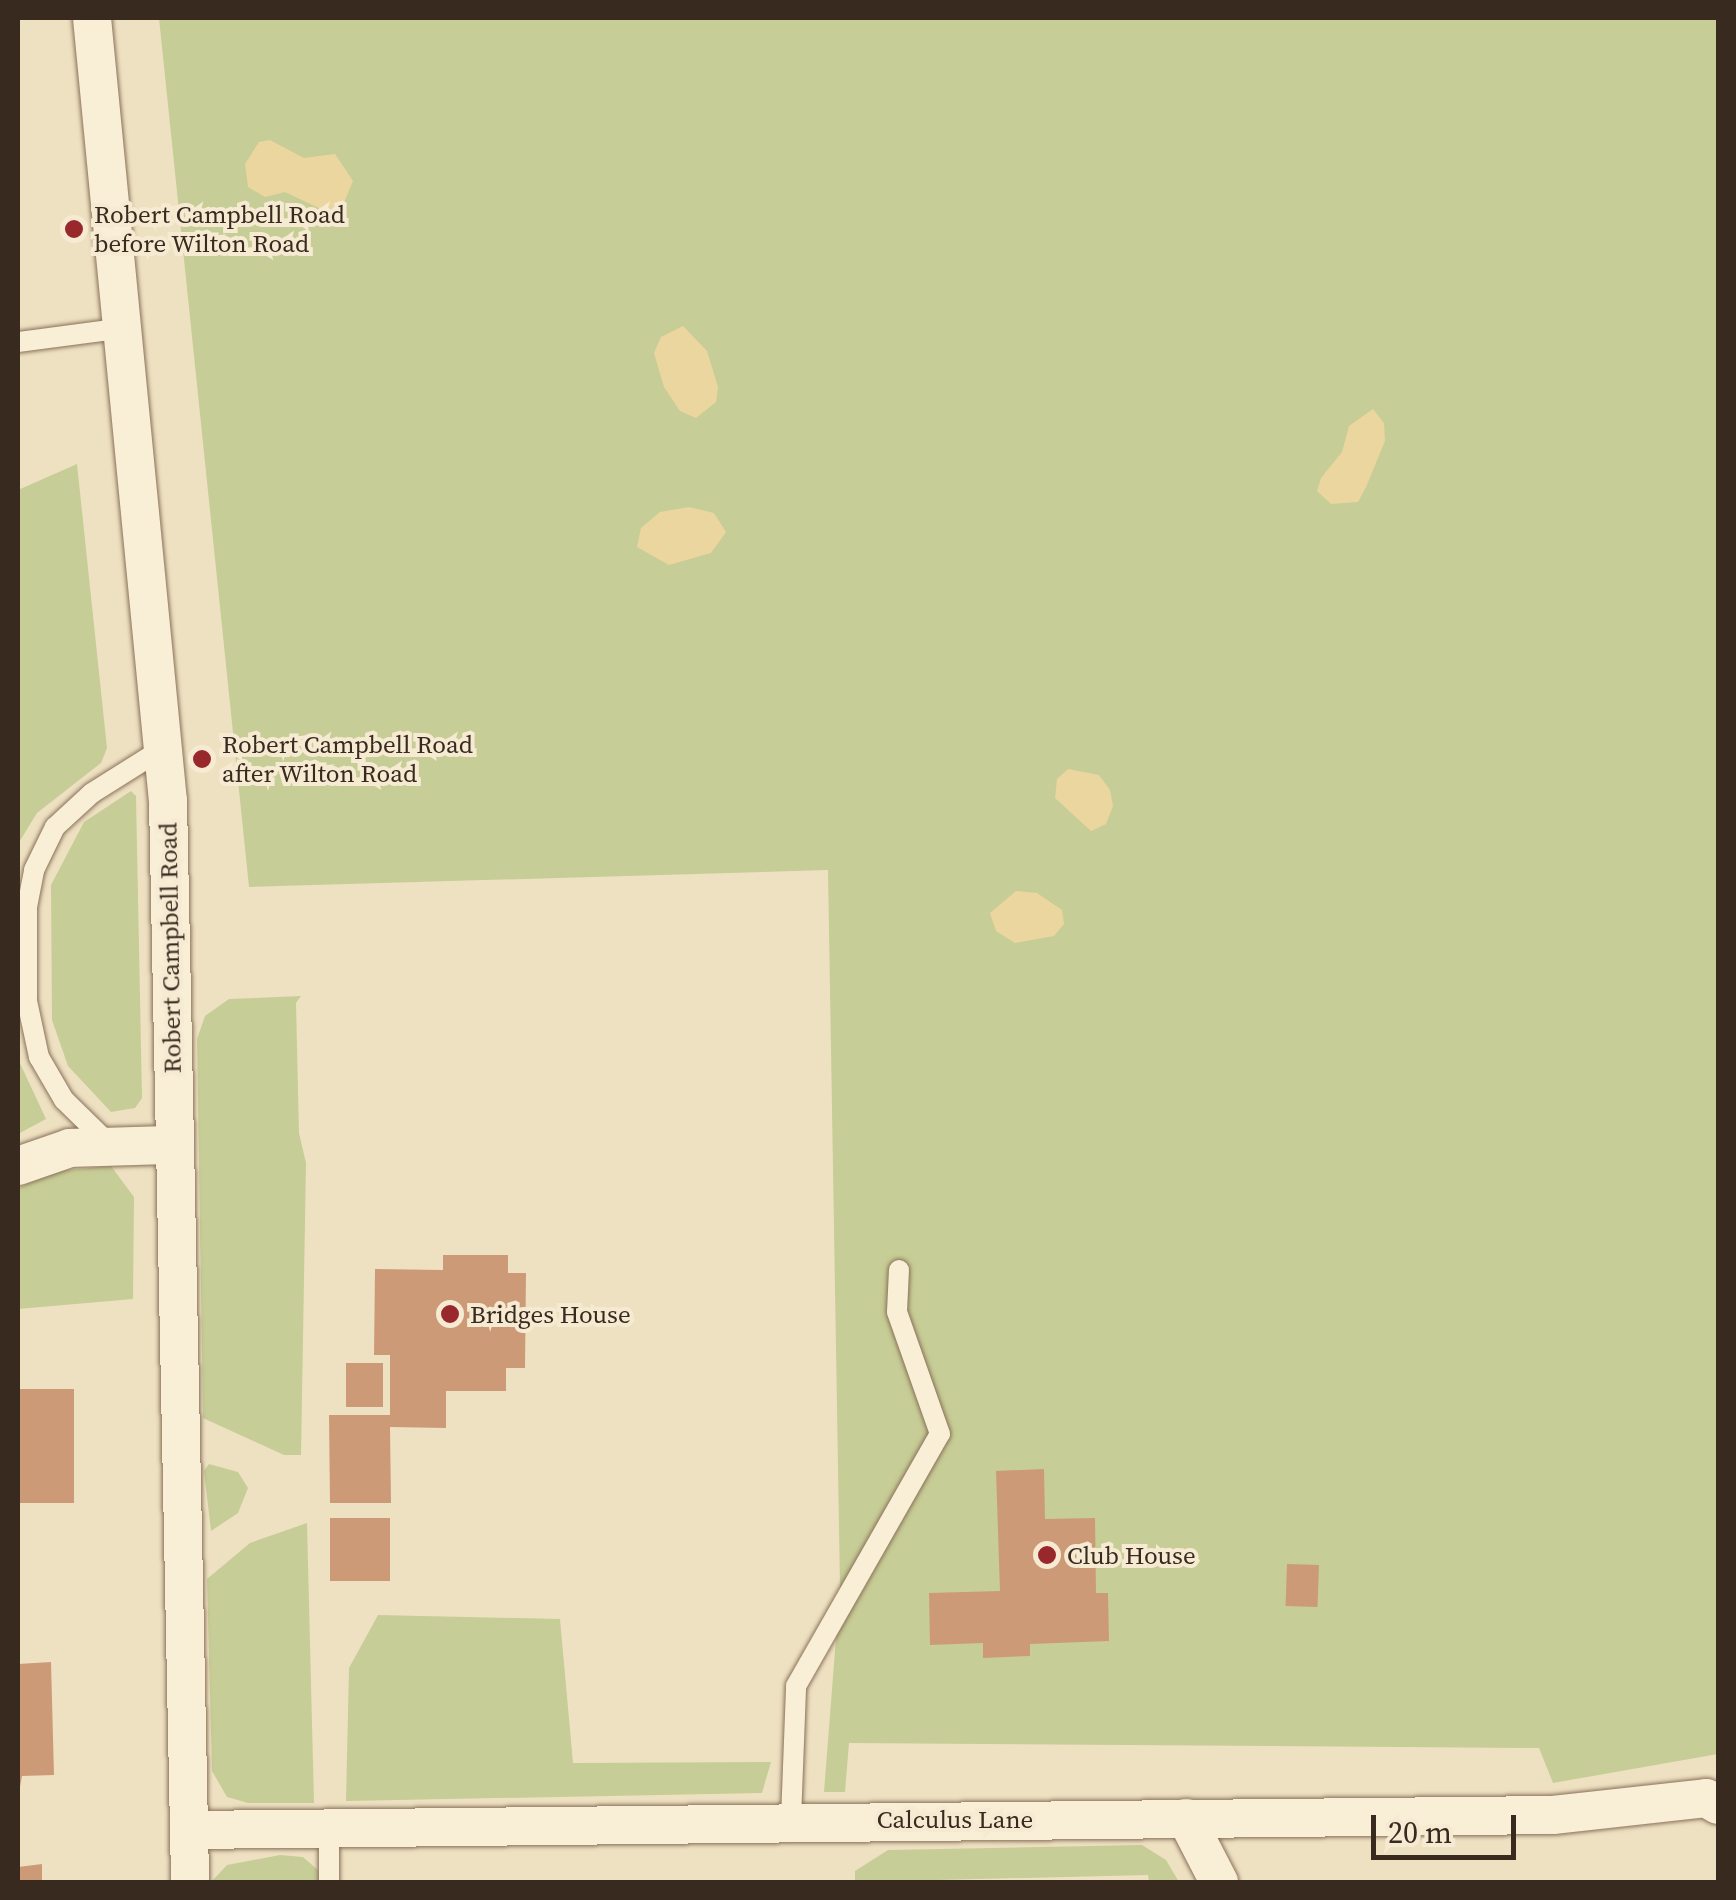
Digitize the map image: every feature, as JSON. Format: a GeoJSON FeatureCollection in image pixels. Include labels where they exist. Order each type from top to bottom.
{"type":"FeatureCollection","features":[{"type":"Feature","properties":{"kind":"street","name":"Robert Campbell Road"},"geometry":{"type":"LineString","coordinates":[[92,18],[165,746],[190,1882]]}},
{"type":"Feature","properties":{"kind":"street"},"geometry":{"type":"LineString","coordinates":[[18,1166],[59,1149],[174,1145]]}},
{"type":"Feature","properties":{"kind":"street","name":"Calculus Lane"},"geometry":{"type":"LineString","coordinates":[[189,1830],[791,1819],[1553,1815],[1706,1798],[1718,1805]]}},
{"type":"Feature","properties":{"kind":"street"},"geometry":{"type":"LineString","coordinates":[[1186,1818],[1219,1882]]}},
{"type":"Feature","properties":{"kind":"lane"},"geometry":{"type":"LineString","coordinates":[[18,342],[124,328]]}},
{"type":"Feature","properties":{"kind":"lane"},"geometry":{"type":"LineString","coordinates":[[110,1145],[64,1100],[38,1057],[28,1001],[27,907],[34,870],[55,828],[92,793],[165,746]]}},
{"type":"Feature","properties":{"kind":"lane"},"geometry":{"type":"LineString","coordinates":[[791,1819],[796,1686],[940,1434],[897,1312],[899,1270]]}},
{"type":"Feature","properties":{"kind":"lane"},"geometry":{"type":"LineString","coordinates":[[329,1830],[329,1882]]}},
{"type":"Feature","properties":{"kind":"green space"},"geometry":{"type":"Polygon","coordinates":[[[159,18],[1718,18],[1718,1754],[1553,1783],[1539,1748],[849,1743],[845,1792],[824,1792],[840,1587],[828,870],[249,887],[159,18]]]}},
{"type":"Feature","properties":{"kind":"green space"},"geometry":{"type":"Polygon","coordinates":[[[77,464],[107,748],[101,763],[37,813],[18,844],[18,490],[77,464]]]}},
{"type":"Feature","properties":{"kind":"green space"},"geometry":{"type":"Polygon","coordinates":[[[131,791],[136,796],[142,1098],[135,1108],[111,1112],[68,1066],[52,1020],[51,885],[84,822],[131,791]]]}},
{"type":"Feature","properties":{"kind":"green space"},"geometry":{"type":"Polygon","coordinates":[[[301,996],[296,1003],[299,1133],[306,1163],[301,1455],[284,1455],[203,1418],[197,1039],[205,1016],[229,999],[301,996]]]}},
{"type":"Feature","properties":{"kind":"green space"},"geometry":{"type":"Polygon","coordinates":[[[18,1059],[46,1119],[18,1134],[18,1059]]]}},
{"type":"Feature","properties":{"kind":"green space"},"geometry":{"type":"Polygon","coordinates":[[[111,1166],[134,1197],[133,1299],[18,1309],[18,1188],[57,1171],[111,1166]]]}},
{"type":"Feature","properties":{"kind":"green space"},"geometry":{"type":"Polygon","coordinates":[[[209,1464],[238,1472],[248,1488],[238,1513],[211,1531],[204,1471],[209,1464]]]}},
{"type":"Feature","properties":{"kind":"green space"},"geometry":{"type":"Polygon","coordinates":[[[307,1523],[314,1803],[248,1803],[227,1797],[212,1771],[207,1579],[250,1543],[307,1523]]]}},
{"type":"Feature","properties":{"kind":"green space"},"geometry":{"type":"Polygon","coordinates":[[[378,1615],[560,1619],[573,1763],[771,1762],[762,1793],[346,1801],[349,1668],[378,1615]]]}},
{"type":"Feature","properties":{"kind":"green space"},"geometry":{"type":"Polygon","coordinates":[[[1142,1845],[1166,1860],[1179,1882],[1149,1882],[1148,1875],[855,1882],[855,1871],[888,1850],[1142,1845]]]}},
{"type":"Feature","properties":{"kind":"green space"},"geometry":{"type":"Polygon","coordinates":[[[280,1855],[303,1857],[319,1871],[320,1882],[211,1882],[227,1865],[280,1855]]]}},
{"type":"Feature","properties":{"kind":"sand"},"geometry":{"type":"Polygon","coordinates":[[[270,140],[304,158],[335,154],[353,181],[343,205],[325,211],[285,192],[265,197],[248,187],[245,164],[259,142],[270,140]]]}},
{"type":"Feature","properties":{"kind":"sand"},"geometry":{"type":"Polygon","coordinates":[[[683,326],[707,351],[718,387],[716,402],[696,418],[680,411],[664,387],[654,353],[661,337],[683,326]]]}},
{"type":"Feature","properties":{"kind":"sand"},"geometry":{"type":"Polygon","coordinates":[[[1373,409],[1384,423],[1385,441],[1366,487],[1358,502],[1331,504],[1317,491],[1321,478],[1342,452],[1349,426],[1373,409]]]}},
{"type":"Feature","properties":{"kind":"sand"},"geometry":{"type":"Polygon","coordinates":[[[689,507],[714,513],[726,532],[711,553],[669,565],[637,547],[641,528],[660,512],[689,507]]]}},
{"type":"Feature","properties":{"kind":"sand"},"geometry":{"type":"Polygon","coordinates":[[[1068,769],[1099,775],[1110,790],[1113,806],[1106,824],[1091,831],[1055,798],[1057,779],[1068,769]]]}},
{"type":"Feature","properties":{"kind":"sand"},"geometry":{"type":"Polygon","coordinates":[[[1016,891],[1037,893],[1062,910],[1064,924],[1054,936],[1015,943],[996,931],[990,913],[1016,891]]]}},
{"type":"Feature","properties":{"kind":"building","name":"Bridges House"},"geometry":{"type":"Polygon","coordinates":[[[443,1255],[508,1255],[508,1273],[526,1273],[525,1368],[506,1368],[506,1391],[446,1391],[446,1428],[390,1427],[391,1503],[330,1503],[329,1415],[390,1415],[390,1355],[374,1355],[375,1269],[443,1270],[443,1255]]]}},
{"type":"Feature","properties":{"kind":"building"},"geometry":{"type":"Polygon","coordinates":[[[346,1363],[383,1363],[383,1407],[346,1407],[346,1363]]]}},
{"type":"Feature","properties":{"kind":"building"},"geometry":{"type":"Polygon","coordinates":[[[18,1389],[74,1389],[74,1503],[18,1503],[18,1389]]]}},
{"type":"Feature","properties":{"kind":"building","name":"Club House"},"geometry":{"type":"Polygon","coordinates":[[[1044,1469],[1045,1519],[1095,1518],[1096,1593],[1108,1593],[1109,1641],[1030,1644],[1030,1656],[983,1658],[983,1643],[930,1645],[929,1593],[1000,1591],[996,1471],[1044,1469]]]}},
{"type":"Feature","properties":{"kind":"building"},"geometry":{"type":"Polygon","coordinates":[[[330,1518],[390,1518],[390,1581],[330,1581],[330,1518]]]}},
{"type":"Feature","properties":{"kind":"building"},"geometry":{"type":"Polygon","coordinates":[[[1287,1564],[1319,1565],[1318,1607],[1286,1606],[1287,1564]]]}},
{"type":"Feature","properties":{"kind":"building"},"geometry":{"type":"Polygon","coordinates":[[[51,1662],[54,1775],[22,1776],[18,1798],[18,1664],[51,1662]]]}},
{"type":"Feature","properties":{"kind":"building"},"geometry":{"type":"Polygon","coordinates":[[[42,1864],[42,1882],[18,1882],[18,1867],[42,1864]]]}},
{"type":"Feature","properties":{"kind":"place","name":"Robert Campbell Road before Wilton Road"},"geometry":{"type":"Point","coordinates":[74,229]}},
{"type":"Feature","properties":{"kind":"place","name":"Robert Campbell Road after Wilton Road"},"geometry":{"type":"Point","coordinates":[202,759]}},
{"type":"Feature","properties":{"kind":"place","name":"Bridges House"},"geometry":{"type":"Point","coordinates":[450,1314]}},
{"type":"Feature","properties":{"kind":"place","name":"Club House"},"geometry":{"type":"Point","coordinates":[1047,1555]}}]}
